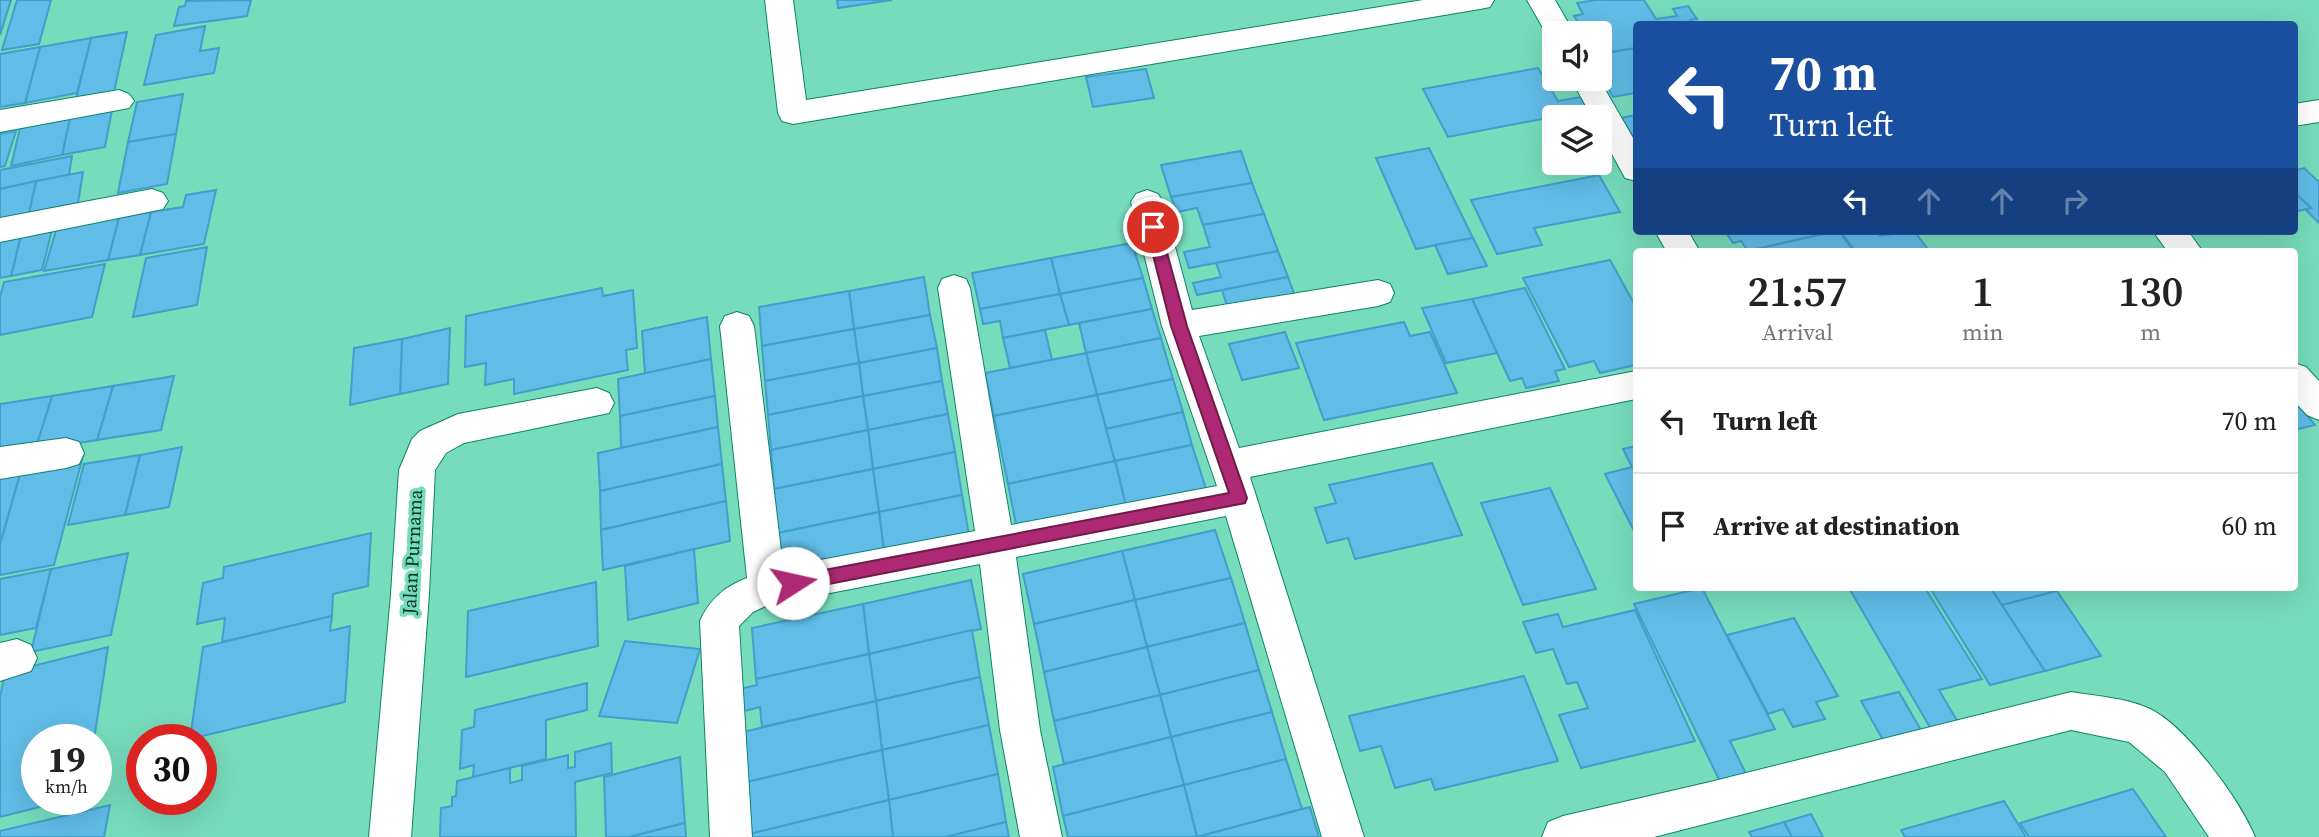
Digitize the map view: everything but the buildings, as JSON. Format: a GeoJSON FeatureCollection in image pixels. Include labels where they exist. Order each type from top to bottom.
{"type":"FeatureCollection","features":[{"type":"Feature","properties":{"kind":"street"},"geometry":{"type":"LineString","coordinates":[[779,0],[793,113],[1480,0]]}},
{"type":"Feature","properties":{"kind":"street"},"geometry":{"type":"LineString","coordinates":[[1541,0],[1553,21]]}},
{"type":"Feature","properties":{"kind":"street"},"geometry":{"type":"LineString","coordinates":[[1592,91],[1633,165]]}},
{"type":"Feature","properties":{"kind":"street"},"geometry":{"type":"LineString","coordinates":[[0,121],[119,101]]}},
{"type":"Feature","properties":{"kind":"street"},"geometry":{"type":"LineString","coordinates":[[2298,114],[2319,111]]}},
{"type":"Feature","properties":{"kind":"street"},"geometry":{"type":"LineString","coordinates":[[0,230],[152,201]]}},
{"type":"Feature","properties":{"kind":"street"},"geometry":{"type":"LineString","coordinates":[[1147,202],[1179,326],[1233,482],[1343,837]]}},
{"type":"Feature","properties":{"kind":"street"},"geometry":{"type":"LineString","coordinates":[[954,288],[996,547],[1020,730],[1041,837]]}},
{"type":"Feature","properties":{"kind":"street"},"geometry":{"type":"LineString","coordinates":[[1179,326],[1378,293]]}},
{"type":"Feature","properties":{"kind":"street"},"geometry":{"type":"LineString","coordinates":[[737,326],[767,588]]}},
{"type":"Feature","properties":{"kind":"street"},"geometry":{"type":"LineString","coordinates":[[2298,381],[2319,405]]}},
{"type":"Feature","properties":{"kind":"street"},"geometry":{"type":"LineString","coordinates":[[731,837],[719,621],[729,606],[738,600],[767,588],[996,547],[1233,482],[1633,386]]}},
{"type":"Feature","properties":{"kind":"street","name":"Jalan Purnama"},"geometry":{"type":"LineString","coordinates":[[390,837],[410,594],[417,470],[425,450],[444,434],[458,429],[597,403]]}},
{"type":"Feature","properties":{"kind":"street"},"geometry":{"type":"LineString","coordinates":[[0,463],[66,453]]}},
{"type":"Feature","properties":{"kind":"street"},"geometry":{"type":"LineString","coordinates":[[1563,837],[1710,803],[2071,711],[2139,724],[2179,758],[2234,837]]}},
{"type":"Feature","properties":{"kind":"route"},"geometry":{"type":"LineString","coordinates":[[793,583],[996,547],[1239,498],[1179,326],[1153,227]]}}]}
